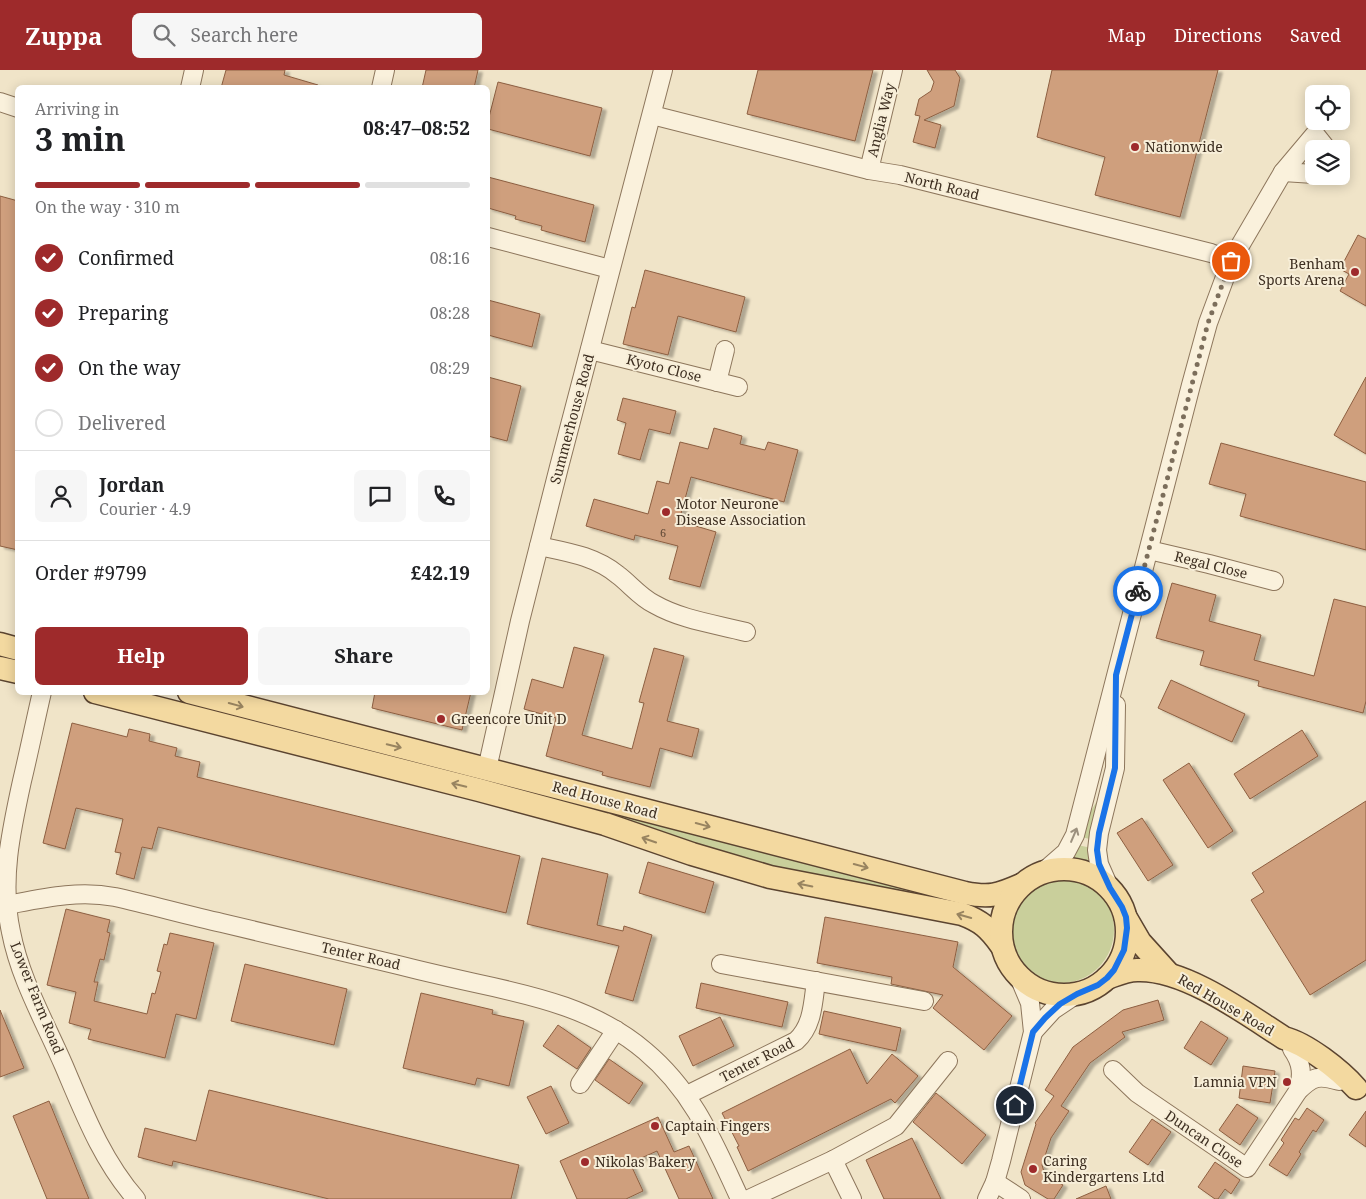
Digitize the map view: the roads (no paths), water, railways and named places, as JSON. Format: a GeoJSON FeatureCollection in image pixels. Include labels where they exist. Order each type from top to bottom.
{"type":"FeatureCollection","features":[{"type":"Feature","properties":{"kind":"main road"},"geometry":{"type":"LineString","coordinates":[[0,644],[15,647]]}},
{"type":"Feature","properties":{"kind":"main road"},"geometry":{"type":"LineString","coordinates":[[0,668],[15,671]]}},
{"type":"Feature","properties":{"kind":"main road"},"geometry":{"type":"LineString","coordinates":[[108,695],[605,824],[692,854],[770,877],[962,914],[975,919],[990,929],[1002,945]]}},
{"type":"Feature","properties":{"kind":"main road","name":"Red House Road"},"geometry":{"type":"LineString","coordinates":[[201,695],[965,893],[987,896],[1021,885]]}},
{"type":"Feature","properties":{"kind":"main road"},"geometry":{"type":"LineString","coordinates":[[487,769],[490,781],[498,788],[577,809],[605,824]]}},
{"type":"Feature","properties":{"kind":"main road"},"geometry":{"type":"LineString","coordinates":[[1055,869],[1079,870],[1091,874],[1110,888],[1126,917],[1127,934],[1124,950],[1114,970],[1107,978],[1088,990],[1077,994],[1064,995],[1040,990],[1019,977],[1005,956],[1000,932],[1001,918],[1009,900],[1021,885],[1031,877],[1055,869]]}},
{"type":"Feature","properties":{"kind":"main road","name":"Red House Road"},"geometry":{"type":"LineString","coordinates":[[1126,917],[1140,942],[1168,973]]}},
{"type":"Feature","properties":{"kind":"main road","name":"Red House Road"},"geometry":{"type":"LineString","coordinates":[[1107,978],[1125,971],[1139,970],[1168,973],[1212,994],[1288,1044],[1296,1041],[1344,1074],[1354,1088]]}},
{"type":"Feature","properties":{"kind":"street"},"geometry":{"type":"LineString","coordinates":[[191,85],[194,70]]}},
{"type":"Feature","properties":{"kind":"street"},"geometry":{"type":"LineString","coordinates":[[382,85],[385,70]]}},
{"type":"Feature","properties":{"kind":"street","name":"Summerhouse Road"},"geometry":{"type":"LineString","coordinates":[[487,769],[520,621],[610,268],[652,115],[662,70]]}},
{"type":"Feature","properties":{"kind":"street","name":"Anglia Way"},"geometry":{"type":"LineString","coordinates":[[869,170],[893,70]]}},
{"type":"Feature","properties":{"kind":"street"},"geometry":{"type":"LineString","coordinates":[[0,102],[15,107]]}},
{"type":"Feature","properties":{"kind":"street","name":"North Road"},"geometry":{"type":"LineString","coordinates":[[652,115],[1211,253],[1231,261]]}},
{"type":"Feature","properties":{"kind":"street"},"geometry":{"type":"LineString","coordinates":[[1310,140],[1315,134],[1320,140]]}},
{"type":"Feature","properties":{"kind":"street"},"geometry":{"type":"LineString","coordinates":[[1043,872],[1066,852],[1075,835],[1208,323],[1231,261],[1283,172],[1305,146]]}},
{"type":"Feature","properties":{"kind":"street"},"geometry":{"type":"LineString","coordinates":[[1283,172],[1305,173]]}},
{"type":"Feature","properties":{"kind":"street"},"geometry":{"type":"LineString","coordinates":[[490,238],[610,268]]}},
{"type":"Feature","properties":{"kind":"street","name":"Kyoto Close"},"geometry":{"type":"LineString","coordinates":[[590,350],[738,387]]}},
{"type":"Feature","properties":{"kind":"street"},"geometry":{"type":"LineString","coordinates":[[717,382],[725,350]]}},
{"type":"Feature","properties":{"kind":"street"},"geometry":{"type":"LineString","coordinates":[[539,546],[573,553],[599,562],[620,576],[651,603],[666,611],[746,632]]}},
{"type":"Feature","properties":{"kind":"street","name":"Regal Close"},"geometry":{"type":"LineString","coordinates":[[1148,550],[1274,581]]}},
{"type":"Feature","properties":{"kind":"street"},"geometry":{"type":"LineString","coordinates":[[1110,888],[1099,864],[1097,850],[1099,833],[1115,768],[1116,675]]}},
{"type":"Feature","properties":{"kind":"street","name":"Lower Farm Road"},"geometry":{"type":"LineString","coordinates":[[41,695],[4,847],[7,905],[15,948],[30,991],[91,1129],[109,1162],[136,1199]]}},
{"type":"Feature","properties":{"kind":"street","name":"Tenter Road"},"geometry":{"type":"LineString","coordinates":[[7,905],[75,894],[90,893],[115,897],[424,972],[530,995],[577,1010],[616,1030],[656,1060],[687,1095],[704,1123],[740,1199]]}},
{"type":"Feature","properties":{"kind":"street"},"geometry":{"type":"LineString","coordinates":[[721,964],[924,1001]]}},
{"type":"Feature","properties":{"kind":"street"},"geometry":{"type":"LineString","coordinates":[[987,1199],[995,1182],[1033,1032],[1030,1003],[1019,977]]}},
{"type":"Feature","properties":{"kind":"street","name":"Tenter Road"},"geometry":{"type":"LineString","coordinates":[[687,1095],[796,1041],[806,1030],[810,1019],[816,981]]}},
{"type":"Feature","properties":{"kind":"street"},"geometry":{"type":"LineString","coordinates":[[1033,1032],[1052,1010],[1077,994]]}},
{"type":"Feature","properties":{"kind":"street"},"geometry":{"type":"LineString","coordinates":[[580,1084],[616,1030]]}},
{"type":"Feature","properties":{"kind":"street"},"geometry":{"type":"LineString","coordinates":[[1288,1044],[1299,1060],[1301,1069],[1301,1081],[1298,1092]]}},
{"type":"Feature","properties":{"kind":"street"},"geometry":{"type":"LineString","coordinates":[[749,1199],[833,1160],[896,1126],[948,1061]]}},
{"type":"Feature","properties":{"kind":"street","name":"Duncan Close"},"geometry":{"type":"LineString","coordinates":[[1112,1070],[1137,1093],[1247,1168],[1298,1092]]}},
{"type":"Feature","properties":{"kind":"street"},"geometry":{"type":"LineString","coordinates":[[1298,1092],[1310,1081],[1324,1076],[1354,1088]]}},
{"type":"Feature","properties":{"kind":"street"},"geometry":{"type":"LineString","coordinates":[[833,1160],[852,1199]]}},
{"type":"Feature","properties":{"kind":"street"},"geometry":{"type":"LineString","coordinates":[[995,1182],[1021,1199]]}},
{"type":"Feature","properties":{"kind":"place","name":"Nationwide"},"geometry":{"type":"Point","coordinates":[1135,147]}},
{"type":"Feature","properties":{"kind":"place","name":"Benham Sports Arena"},"geometry":{"type":"Point","coordinates":[1355,272]}},
{"type":"Feature","properties":{"kind":"place","name":"Motor Neurone Disease Association"},"geometry":{"type":"Point","coordinates":[666,512]}},
{"type":"Feature","properties":{"kind":"place","name":"Greencore Unit D"},"geometry":{"type":"Point","coordinates":[441,719]}},
{"type":"Feature","properties":{"kind":"place","name":"Lamnia VPN"},"geometry":{"type":"Point","coordinates":[1287,1082]}},
{"type":"Feature","properties":{"kind":"place","name":"Captain Fingers"},"geometry":{"type":"Point","coordinates":[655,1126]}},
{"type":"Feature","properties":{"kind":"place","name":"Nikolas Bakery"},"geometry":{"type":"Point","coordinates":[585,1162]}},
{"type":"Feature","properties":{"kind":"place","name":"Caring Kindergartens Ltd"},"geometry":{"type":"Point","coordinates":[1033,1169]}}]}
